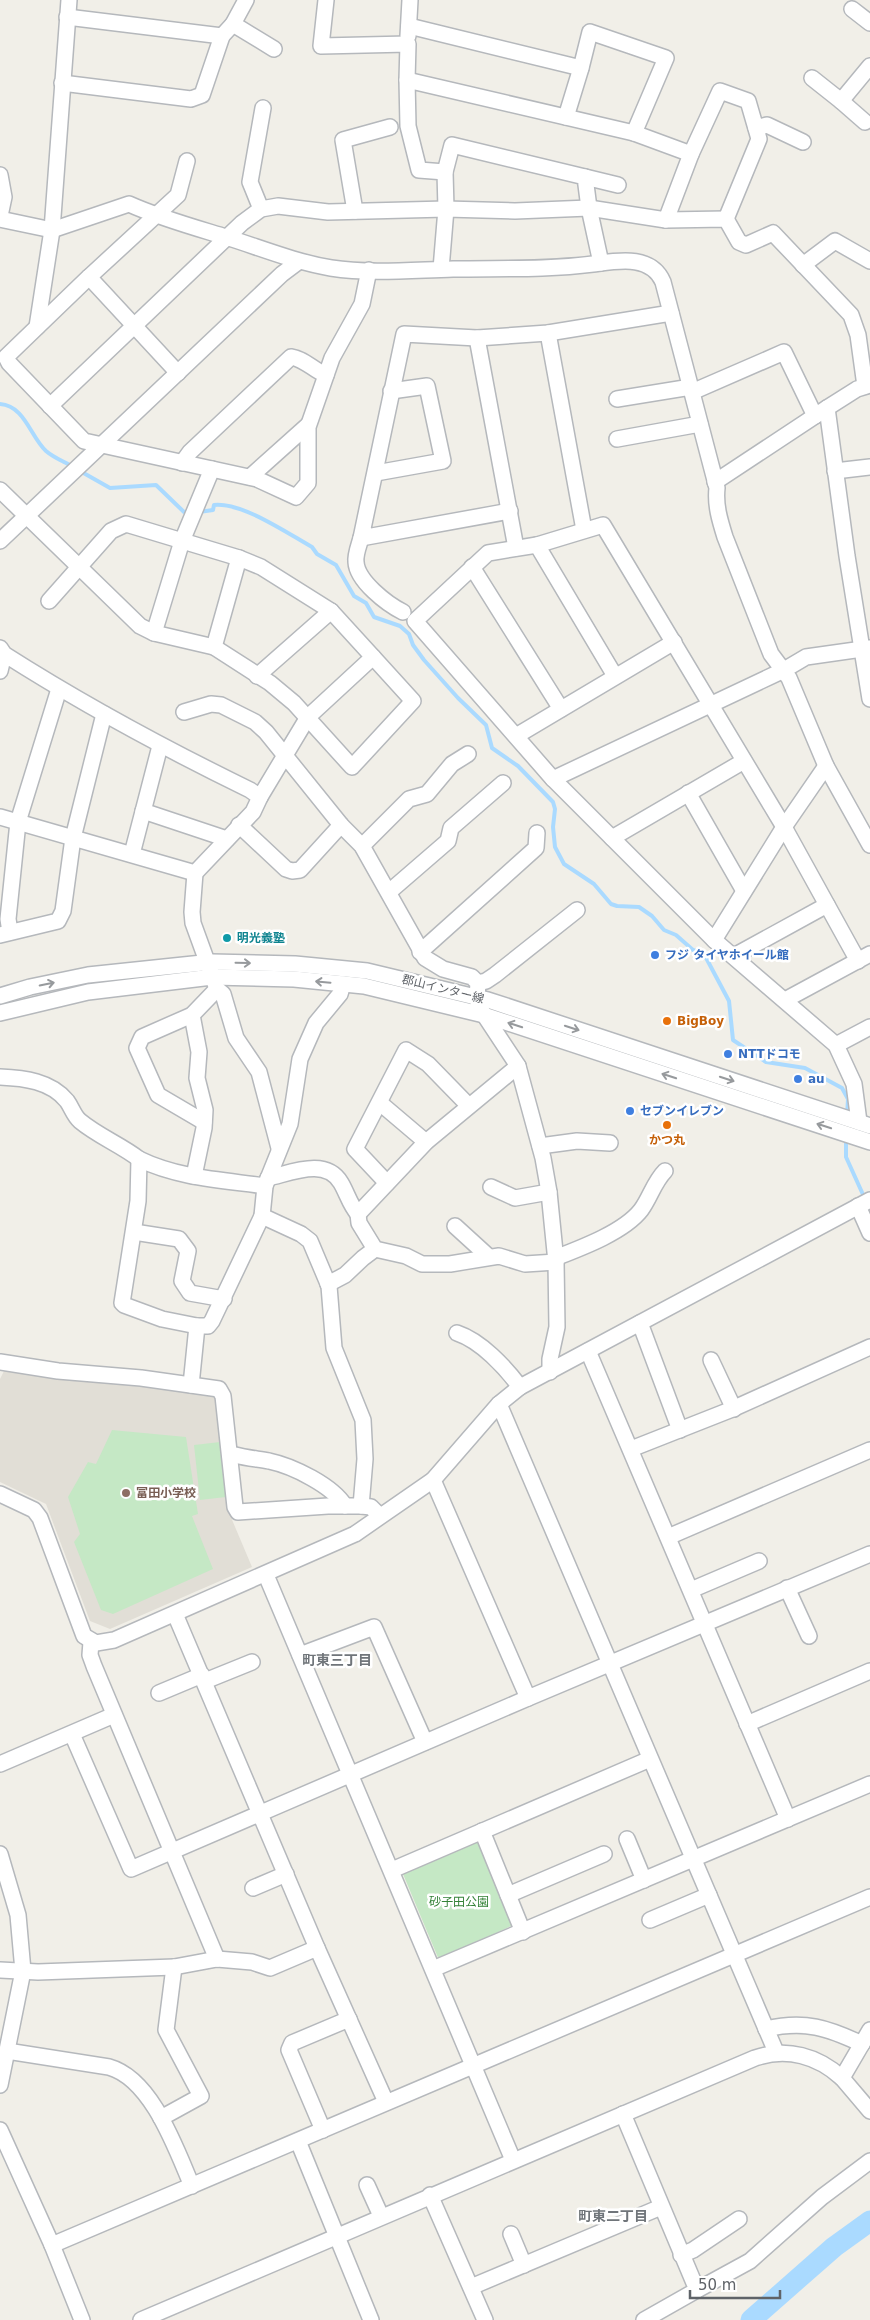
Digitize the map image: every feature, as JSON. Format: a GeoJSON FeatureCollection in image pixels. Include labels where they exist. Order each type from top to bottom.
{"type":"FeatureCollection","features":[{"type":"Feature","properties":{"kind":"street"},"geometry":{"type":"LineString","coordinates":[[37,327],[52,230],[69,0]]}},
{"type":"Feature","properties":{"kind":"street"},"geometry":{"type":"LineString","coordinates":[[62,83],[191,98],[202,95],[222,36],[233,24],[246,0]]}},
{"type":"Feature","properties":{"kind":"street"},"geometry":{"type":"LineString","coordinates":[[326,0],[321,46],[408,44]]}},
{"type":"Feature","properties":{"kind":"street"},"geometry":{"type":"LineString","coordinates":[[410,0],[407,80],[408,126],[419,170],[446,172]]}},
{"type":"Feature","properties":{"kind":"street"},"geometry":{"type":"LineString","coordinates":[[852,10],[870,23]]}},
{"type":"Feature","properties":{"kind":"street"},"geometry":{"type":"LineString","coordinates":[[67,17],[222,36]]}},
{"type":"Feature","properties":{"kind":"street"},"geometry":{"type":"LineString","coordinates":[[233,24],[274,50]]}},
{"type":"Feature","properties":{"kind":"street"},"geometry":{"type":"LineString","coordinates":[[409,26],[581,68]]}},
{"type":"Feature","properties":{"kind":"street"},"geometry":{"type":"LineString","coordinates":[[566,117],[590,32],[666,58],[634,133]]}},
{"type":"Feature","properties":{"kind":"street"},"geometry":{"type":"LineString","coordinates":[[841,101],[870,66]]}},
{"type":"Feature","properties":{"kind":"street"},"geometry":{"type":"LineString","coordinates":[[812,78],[865,122]]}},
{"type":"Feature","properties":{"kind":"street"},"geometry":{"type":"LineString","coordinates":[[407,80],[634,133],[691,154]]}},
{"type":"Feature","properties":{"kind":"street"},"geometry":{"type":"LineString","coordinates":[[666,220],[691,154],[720,91],[748,101],[759,139],[726,219]]}},
{"type":"Feature","properties":{"kind":"street"},"geometry":{"type":"LineString","coordinates":[[261,209],[250,182],[263,108]]}},
{"type":"Feature","properties":{"kind":"street"},"geometry":{"type":"LineString","coordinates":[[756,128],[767,125],[803,142]]}},
{"type":"Feature","properties":{"kind":"street"},"geometry":{"type":"LineString","coordinates":[[355,211],[343,140],[390,127]]}},
{"type":"Feature","properties":{"kind":"street"},"geometry":{"type":"LineString","coordinates":[[442,269],[446,209],[446,172],[452,145],[618,186]]}},
{"type":"Feature","properties":{"kind":"street"},"geometry":{"type":"LineString","coordinates":[[187,161],[178,195],[6,357],[9,363],[84,441],[250,477],[296,497],[308,483],[308,424],[332,358],[362,304],[369,270]]}},
{"type":"Feature","properties":{"kind":"street"},"geometry":{"type":"LineString","coordinates":[[0,174],[4,197],[0,217],[52,230],[129,204],[156,216],[298,262],[334,268],[369,270],[573,267],[633,261],[652,267],[660,275],[692,390],[715,482],[719,518],[771,654],[784,670],[826,766],[870,845]]}},
{"type":"Feature","properties":{"kind":"street"},"geometry":{"type":"LineString","coordinates":[[585,177],[589,208],[601,263]]}},
{"type":"Feature","properties":{"kind":"street"},"geometry":{"type":"LineString","coordinates":[[50,406],[242,223],[261,209],[278,206],[328,212],[446,209],[515,211],[589,208],[666,220],[726,219]]}},
{"type":"Feature","properties":{"kind":"street"},"geometry":{"type":"LineString","coordinates":[[715,482],[821,412],[867,385],[858,335],[851,315],[773,233],[746,245],[739,242],[726,219]]}},
{"type":"Feature","properties":{"kind":"street"},"geometry":{"type":"LineString","coordinates":[[803,265],[835,241],[870,261]]}},
{"type":"Feature","properties":{"kind":"street"},"geometry":{"type":"LineString","coordinates":[[0,541],[298,262]]}},
{"type":"Feature","properties":{"kind":"street"},"geometry":{"type":"LineString","coordinates":[[89,277],[178,373]]}},
{"type":"Feature","properties":{"kind":"street"},"geometry":{"type":"LineString","coordinates":[[402,612],[388,605],[360,576],[356,562],[404,334],[477,338],[548,333],[671,313]]}},
{"type":"Feature","properties":{"kind":"street"},"geometry":{"type":"LineString","coordinates":[[858,335],[870,325]]}},
{"type":"Feature","properties":{"kind":"street"},"geometry":{"type":"LineString","coordinates":[[548,333],[584,530]]}},
{"type":"Feature","properties":{"kind":"street"},"geometry":{"type":"LineString","coordinates":[[477,338],[516,548]]}},
{"type":"Feature","properties":{"kind":"street"},"geometry":{"type":"LineString","coordinates":[[617,399],[692,390],[784,352],[821,412],[835,471],[866,648],[870,699]]}},
{"type":"Feature","properties":{"kind":"street"},"geometry":{"type":"LineString","coordinates":[[182,463],[190,452],[291,357],[301,358],[318,372],[326,375]]}},
{"type":"Feature","properties":{"kind":"street"},"geometry":{"type":"LineString","coordinates":[[376,473],[443,461],[427,386],[391,391]]}},
{"type":"Feature","properties":{"kind":"street"},"geometry":{"type":"LineString","coordinates":[[250,477],[308,424]]}},
{"type":"Feature","properties":{"kind":"street"},"geometry":{"type":"LineString","coordinates":[[617,439],[700,424]]}},
{"type":"Feature","properties":{"kind":"street"},"geometry":{"type":"LineString","coordinates":[[835,471],[870,467]]}},
{"type":"Feature","properties":{"kind":"street"},"geometry":{"type":"LineString","coordinates":[[154,633],[182,541],[212,469]]}},
{"type":"Feature","properties":{"kind":"street"},"geometry":{"type":"LineString","coordinates":[[0,490],[79,568],[140,626],[154,633],[214,647],[284,692],[352,767],[413,702],[331,611],[261,567],[239,558],[126,524],[111,532],[79,568],[49,601]]}},
{"type":"Feature","properties":{"kind":"street"},"geometry":{"type":"LineString","coordinates":[[361,538],[510,511]]}},
{"type":"Feature","properties":{"kind":"street"},"geometry":{"type":"LineString","coordinates":[[785,1000],[864,958],[828,905],[711,703],[603,525],[537,545],[488,553],[415,621],[553,779],[714,940],[836,1044],[854,1084],[865,1124]]}},
{"type":"Feature","properties":{"kind":"street"},"geometry":{"type":"LineString","coordinates":[[537,545],[615,676]]}},
{"type":"Feature","properties":{"kind":"street"},"geometry":{"type":"LineString","coordinates":[[214,647],[239,558]]}},
{"type":"Feature","properties":{"kind":"street"},"geometry":{"type":"LineString","coordinates":[[472,567],[561,709]]}},
{"type":"Feature","properties":{"kind":"street"},"geometry":{"type":"LineString","coordinates":[[257,676],[331,611]]}},
{"type":"Feature","properties":{"kind":"street"},"geometry":{"type":"LineString","coordinates":[[516,736],[674,642]]}},
{"type":"Feature","properties":{"kind":"street"},"geometry":{"type":"LineString","coordinates":[[553,779],[784,670],[806,657],[866,648]]}},
{"type":"Feature","properties":{"kind":"street"},"geometry":{"type":"LineString","coordinates":[[0,671],[2,651],[59,689],[160,746],[250,790],[260,797]]}},
{"type":"Feature","properties":{"kind":"street"},"geometry":{"type":"LineString","coordinates":[[278,1148],[259,1072],[236,1038],[224,994],[215,983],[193,923],[192,912],[196,873],[253,812],[284,754],[308,717],[373,657]]}},
{"type":"Feature","properties":{"kind":"street"},"geometry":{"type":"LineString","coordinates":[[59,689],[18,822],[5,934],[58,922],[63,911],[73,838],[104,714]]}},
{"type":"Feature","properties":{"kind":"street"},"geometry":{"type":"LineString","coordinates":[[184,712],[211,704],[224,706],[259,726],[284,754],[340,825],[362,846],[425,958],[435,964],[472,977],[478,990],[478,1005],[518,1066],[540,1146],[549,1192],[556,1260],[557,1327],[550,1359],[550,1372]]}},
{"type":"Feature","properties":{"kind":"street"},"geometry":{"type":"LineString","coordinates":[[132,854],[160,746]]}},
{"type":"Feature","properties":{"kind":"street"},"geometry":{"type":"LineString","coordinates":[[362,846],[409,799],[427,794],[452,764],[468,754]]}},
{"type":"Feature","properties":{"kind":"street"},"geometry":{"type":"LineString","coordinates":[[612,838],[744,761]]}},
{"type":"Feature","properties":{"kind":"street"},"geometry":{"type":"LineString","coordinates":[[714,940],[784,827],[826,766]]}},
{"type":"Feature","properties":{"kind":"street"},"geometry":{"type":"LineString","coordinates":[[389,892],[448,841],[451,828],[503,783]]}},
{"type":"Feature","properties":{"kind":"street"},"geometry":{"type":"LineString","coordinates":[[688,793],[744,891]]}},
{"type":"Feature","properties":{"kind":"street"},"geometry":{"type":"LineString","coordinates":[[144,811],[227,839]]}},
{"type":"Feature","properties":{"kind":"street"},"geometry":{"type":"LineString","coordinates":[[0,817],[196,873]]}},
{"type":"Feature","properties":{"kind":"street"},"geometry":{"type":"LineString","coordinates":[[239,825],[286,869],[292,872],[300,870],[340,825]]}},
{"type":"Feature","properties":{"kind":"street"},"geometry":{"type":"LineString","coordinates":[[420,952],[536,848],[537,833]]}},
{"type":"Feature","properties":{"kind":"street"},"geometry":{"type":"LineString","coordinates":[[734,956],[828,905]]}},
{"type":"Feature","properties":{"kind":"street"},"geometry":{"type":"LineString","coordinates":[[478,990],[486,981],[577,910]]}},
{"type":"Feature","properties":{"kind":"street","name":"郡山インター線"},"geometry":{"type":"LineString","coordinates":[[0,996],[30,987],[88,975],[206,962],[295,964],[367,971],[478,990],[865,1124]]}},
{"type":"Feature","properties":{"kind":"street"},"geometry":{"type":"LineString","coordinates":[[0,1014],[88,992],[294,979],[364,986],[484,1015],[870,1142]]}},
{"type":"Feature","properties":{"kind":"street"},"geometry":{"type":"LineString","coordinates":[[204,1122],[158,1095],[137,1048],[142,1037],[192,1015],[215,983]]}},
{"type":"Feature","properties":{"kind":"street"},"geometry":{"type":"LineString","coordinates":[[139,1159],[139,1194],[122,1299],[124,1305],[162,1319],[197,1326],[208,1326],[224,1299],[262,1216],[266,1182],[278,1148],[290,1124],[300,1059],[316,1023],[334,1002],[343,984]]}},
{"type":"Feature","properties":{"kind":"street"},"geometry":{"type":"LineString","coordinates":[[192,1015],[199,1052],[197,1078],[204,1110],[204,1122],[194,1176]]}},
{"type":"Feature","properties":{"kind":"street"},"geometry":{"type":"LineString","coordinates":[[836,1044],[870,1027]]}},
{"type":"Feature","properties":{"kind":"street"},"geometry":{"type":"LineString","coordinates":[[388,1183],[355,1149],[406,1050],[428,1064],[468,1105]]}},
{"type":"Feature","properties":{"kind":"street"},"geometry":{"type":"LineString","coordinates":[[358,1214],[426,1142],[468,1105],[518,1066]]}},
{"type":"Feature","properties":{"kind":"street"},"geometry":{"type":"LineString","coordinates":[[0,1077],[42,1083],[56,1090],[67,1101],[77,1119],[139,1159],[162,1170],[194,1176],[266,1182],[315,1168],[323,1169],[339,1180],[358,1214],[359,1223],[376,1249],[406,1256],[422,1264],[450,1264],[489,1257],[506,1257],[525,1264],[556,1260],[629,1222],[640,1212],[658,1177],[665,1171]]}},
{"type":"Feature","properties":{"kind":"street"},"geometry":{"type":"LineString","coordinates":[[380,1103],[426,1142]]}},
{"type":"Feature","properties":{"kind":"street"},"geometry":{"type":"LineString","coordinates":[[540,1146],[577,1141],[610,1143]]}},
{"type":"Feature","properties":{"kind":"street"},"geometry":{"type":"LineString","coordinates":[[491,1187],[515,1198],[549,1192]]}},
{"type":"Feature","properties":{"kind":"street"},"geometry":{"type":"LineString","coordinates":[[0,1494],[34,1510],[40,1518],[83,1633],[91,1642],[101,1643],[114,1640],[266,1575],[355,1534],[433,1480],[499,1404],[520,1387],[588,1350],[864,1203],[870,1232]]}},
{"type":"Feature","properties":{"kind":"street"},"geometry":{"type":"LineString","coordinates":[[262,1216],[301,1234],[310,1241],[328,1284],[334,1348],[362,1413],[365,1431],[361,1506]]}},
{"type":"Feature","properties":{"kind":"street"},"geometry":{"type":"LineString","coordinates":[[455,1226],[489,1257]]}},
{"type":"Feature","properties":{"kind":"street"},"geometry":{"type":"LineString","coordinates":[[134,1232],[180,1239],[188,1251],[182,1281],[190,1293],[224,1299]]}},
{"type":"Feature","properties":{"kind":"street"},"geometry":{"type":"LineString","coordinates":[[328,1284],[345,1275],[376,1249]]}},
{"type":"Feature","properties":{"kind":"street"},"geometry":{"type":"LineString","coordinates":[[640,1323],[680,1430]]}},
{"type":"Feature","properties":{"kind":"street"},"geometry":{"type":"LineString","coordinates":[[191,1386],[197,1326]]}},
{"type":"Feature","properties":{"kind":"street"},"geometry":{"type":"LineString","coordinates":[[457,1333],[469,1337],[475,1342],[520,1387]]}},
{"type":"Feature","properties":{"kind":"street"},"geometry":{"type":"LineString","coordinates":[[631,1448],[734,1408],[870,1347]]}},
{"type":"Feature","properties":{"kind":"street"},"geometry":{"type":"LineString","coordinates":[[588,1350],[788,1819]]}},
{"type":"Feature","properties":{"kind":"street"},"geometry":{"type":"LineString","coordinates":[[711,1360],[734,1408]]}},
{"type":"Feature","properties":{"kind":"street"},"geometry":{"type":"LineString","coordinates":[[0,1362],[58,1371],[219,1389],[223,1396],[235,1507],[238,1512],[361,1506],[371,1508],[380,1516]]}},
{"type":"Feature","properties":{"kind":"street"},"geometry":{"type":"LineString","coordinates":[[499,1404],[608,1664],[776,2052]]}},
{"type":"Feature","properties":{"kind":"street"},"geometry":{"type":"LineString","coordinates":[[668,1537],[870,1450]]}},
{"type":"Feature","properties":{"kind":"street"},"geometry":{"type":"LineString","coordinates":[[230,1456],[235,1455],[271,1461],[316,1480],[338,1495],[345,1506]]}},
{"type":"Feature","properties":{"kind":"street"},"geometry":{"type":"LineString","coordinates":[[433,1480],[528,1698]]}},
{"type":"Feature","properties":{"kind":"street"},"geometry":{"type":"LineString","coordinates":[[72,1734],[131,1870],[425,1742],[870,1554]]}},
{"type":"Feature","properties":{"kind":"street"},"geometry":{"type":"LineString","coordinates":[[690,1590],[759,1561]]}},
{"type":"Feature","properties":{"kind":"street"},"geometry":{"type":"LineString","coordinates":[[266,1575],[513,2160]]}},
{"type":"Feature","properties":{"kind":"street"},"geometry":{"type":"LineString","coordinates":[[788,1588],[810,1636]]}},
{"type":"Feature","properties":{"kind":"street"},"geometry":{"type":"LineString","coordinates":[[175,1614],[317,1948],[386,2102]]}},
{"type":"Feature","properties":{"kind":"street"},"geometry":{"type":"LineString","coordinates":[[300,1655],[374,1627],[425,1742]]}},
{"type":"Feature","properties":{"kind":"street"},"geometry":{"type":"LineString","coordinates":[[91,1642],[92,1661],[217,1959]]}},
{"type":"Feature","properties":{"kind":"street"},"geometry":{"type":"LineString","coordinates":[[159,1693],[252,1662]]}},
{"type":"Feature","properties":{"kind":"street"},"geometry":{"type":"LineString","coordinates":[[747,1724],[870,1671]]}},
{"type":"Feature","properties":{"kind":"street"},"geometry":{"type":"LineString","coordinates":[[0,1764],[114,1715]]}},
{"type":"Feature","properties":{"kind":"street"},"geometry":{"type":"LineString","coordinates":[[392,1870],[650,1759]]}},
{"type":"Feature","properties":{"kind":"street"},"geometry":{"type":"LineString","coordinates":[[433,1969],[788,1819],[869,1787]]}},
{"type":"Feature","properties":{"kind":"street"},"geometry":{"type":"LineString","coordinates":[[482,1831],[523,1932]]}},
{"type":"Feature","properties":{"kind":"street"},"geometry":{"type":"LineString","coordinates":[[627,1839],[644,1880]]}},
{"type":"Feature","properties":{"kind":"street"},"geometry":{"type":"LineString","coordinates":[[0,1854],[18,1915],[23,1971],[0,2085]]}},
{"type":"Feature","properties":{"kind":"street"},"geometry":{"type":"LineString","coordinates":[[508,1895],[604,1854]]}},
{"type":"Feature","properties":{"kind":"street"},"geometry":{"type":"LineString","coordinates":[[253,1888],[286,1874]]}},
{"type":"Feature","properties":{"kind":"street"},"geometry":{"type":"LineString","coordinates":[[650,1920],[709,1895]]}},
{"type":"Feature","properties":{"kind":"street"},"geometry":{"type":"LineString","coordinates":[[52,2245],[870,1897]]}},
{"type":"Feature","properties":{"kind":"street"},"geometry":{"type":"LineString","coordinates":[[0,1970],[174,1968],[217,1959],[252,1962],[270,1968],[317,1948]]}},
{"type":"Feature","properties":{"kind":"street"},"geometry":{"type":"LineString","coordinates":[[161,2118],[202,2096],[166,2030],[174,1968]]}},
{"type":"Feature","properties":{"kind":"street"},"geometry":{"type":"LineString","coordinates":[[323,2130],[289,2050],[292,2043],[349,2019]]}},
{"type":"Feature","properties":{"kind":"street"},"geometry":{"type":"LineString","coordinates":[[766,2029],[788,2025],[810,2025],[836,2032],[862,2044]]}},
{"type":"Feature","properties":{"kind":"street"},"geometry":{"type":"LineString","coordinates":[[842,2078],[870,2030]]}},
{"type":"Feature","properties":{"kind":"street"},"geometry":{"type":"LineString","coordinates":[[7,2051],[115,2069],[123,2073],[149,2098],[161,2118],[192,2186]]}},
{"type":"Feature","properties":{"kind":"street"},"geometry":{"type":"LineString","coordinates":[[141,2320],[430,2195],[755,2058],[776,2052],[817,2060],[842,2078],[870,2111]]}},
{"type":"Feature","properties":{"kind":"street"},"geometry":{"type":"LineString","coordinates":[[622,2114],[696,2290]]}},
{"type":"Feature","properties":{"kind":"street"},"geometry":{"type":"LineString","coordinates":[[0,2130],[52,2245],[82,2320]]}},
{"type":"Feature","properties":{"kind":"street"},"geometry":{"type":"LineString","coordinates":[[298,2141],[371,2320]]}},
{"type":"Feature","properties":{"kind":"street"},"geometry":{"type":"LineString","coordinates":[[644,2320],[750,2261],[822,2197],[870,2161]]}},
{"type":"Feature","properties":{"kind":"street"},"geometry":{"type":"LineString","coordinates":[[368,2185],[381,2216]]}},
{"type":"Feature","properties":{"kind":"street"},"geometry":{"type":"LineString","coordinates":[[430,2195],[485,2320]]}},
{"type":"Feature","properties":{"kind":"street"},"geometry":{"type":"LineString","coordinates":[[471,2288],[661,2208]]}},
{"type":"Feature","properties":{"kind":"street"},"geometry":{"type":"LineString","coordinates":[[681,2255],[693,2250],[739,2219]]}},
{"type":"Feature","properties":{"kind":"street"},"geometry":{"type":"LineString","coordinates":[[511,2234],[524,2265]]}},
{"type":"Feature","properties":{"kind":"shaded area","name":"富田小学校"},"geometry":{"type":"Polygon","coordinates":[[[5,1369],[215,1396],[225,1440],[230,1515],[252,1567],[110,1629],[90,1621],[46,1504],[0,1482],[0,1379],[5,1369]]]}},
{"type":"Feature","properties":{"kind":"green space"},"geometry":{"type":"Polygon","coordinates":[[[112,1430],[186,1437],[198,1514],[192,1516],[213,1569],[113,1614],[101,1610],[74,1542],[80,1534],[68,1497],[88,1462],[96,1464],[112,1430]]]}},
{"type":"Feature","properties":{"kind":"green space"},"geometry":{"type":"Polygon","coordinates":[[[220,1442],[226,1497],[200,1500],[194,1445],[220,1442]]]}},
{"type":"Feature","properties":{"kind":"green space","name":"砂子田公園"},"geometry":{"type":"Polygon","coordinates":[[[477,1838],[513,1925],[439,1960],[403,1874],[477,1838]]]}},
{"type":"Feature","properties":{"kind":"waterway"},"geometry":{"type":"LineString","coordinates":[[0,404],[8,406],[21,416],[46,451],[73,467]]}},
{"type":"Feature","properties":{"kind":"waterway"},"geometry":{"type":"LineString","coordinates":[[80,471],[110,488],[156,485],[184,512],[189,514]]}},
{"type":"Feature","properties":{"kind":"waterway"},"geometry":{"type":"LineString","coordinates":[[199,512],[213,510],[214,505],[225,505],[251,513],[312,547],[317,554],[336,565],[354,596],[366,603],[374,617],[400,626],[409,634],[413,645],[424,660],[458,698],[486,725],[492,748],[518,766],[553,802],[555,809],[553,827],[555,847],[564,864],[594,884],[611,904],[639,907],[652,916],[664,930],[676,935],[693,950],[704,954],[729,1001],[733,1040],[766,1062],[805,1068],[842,1088],[848,1099],[847,1116]]}},
{"type":"Feature","properties":{"kind":"waterway"},"geometry":{"type":"LineString","coordinates":[[846,1138],[846,1157],[865,1199]]}},
{"type":"Feature","properties":{"kind":"waterway"},"geometry":{"type":"LineString","coordinates":[[751,2320],[834,2247],[870,2221]]}},
{"type":"Feature","properties":{"kind":"place","name":"明光義塾"},"geometry":{"type":"Point","coordinates":[227,938]}},
{"type":"Feature","properties":{"kind":"place","name":"フジ タイヤホイール館"},"geometry":{"type":"Point","coordinates":[655,955]}},
{"type":"Feature","properties":{"kind":"place","name":"BigBoy"},"geometry":{"type":"Point","coordinates":[667,1021]}},
{"type":"Feature","properties":{"kind":"place","name":"NTTドコモ"},"geometry":{"type":"Point","coordinates":[728,1054]}},
{"type":"Feature","properties":{"kind":"place","name":"au"},"geometry":{"type":"Point","coordinates":[798,1079]}},
{"type":"Feature","properties":{"kind":"place","name":"セブンイレブン"},"geometry":{"type":"Point","coordinates":[630,1111]}},
{"type":"Feature","properties":{"kind":"place","name":"かつ丸"},"geometry":{"type":"Point","coordinates":[667,1125]}},
{"type":"Feature","properties":{"kind":"place","name":"富田小学校"},"geometry":{"type":"Point","coordinates":[126,1493]}},
{"type":"Feature","properties":{"kind":"district","name":"町東三丁目"},"geometry":{"type":"Point","coordinates":[337,1660]}},
{"type":"Feature","properties":{"kind":"district","name":"町東二丁目"},"geometry":{"type":"Point","coordinates":[613,2216]}}]}
